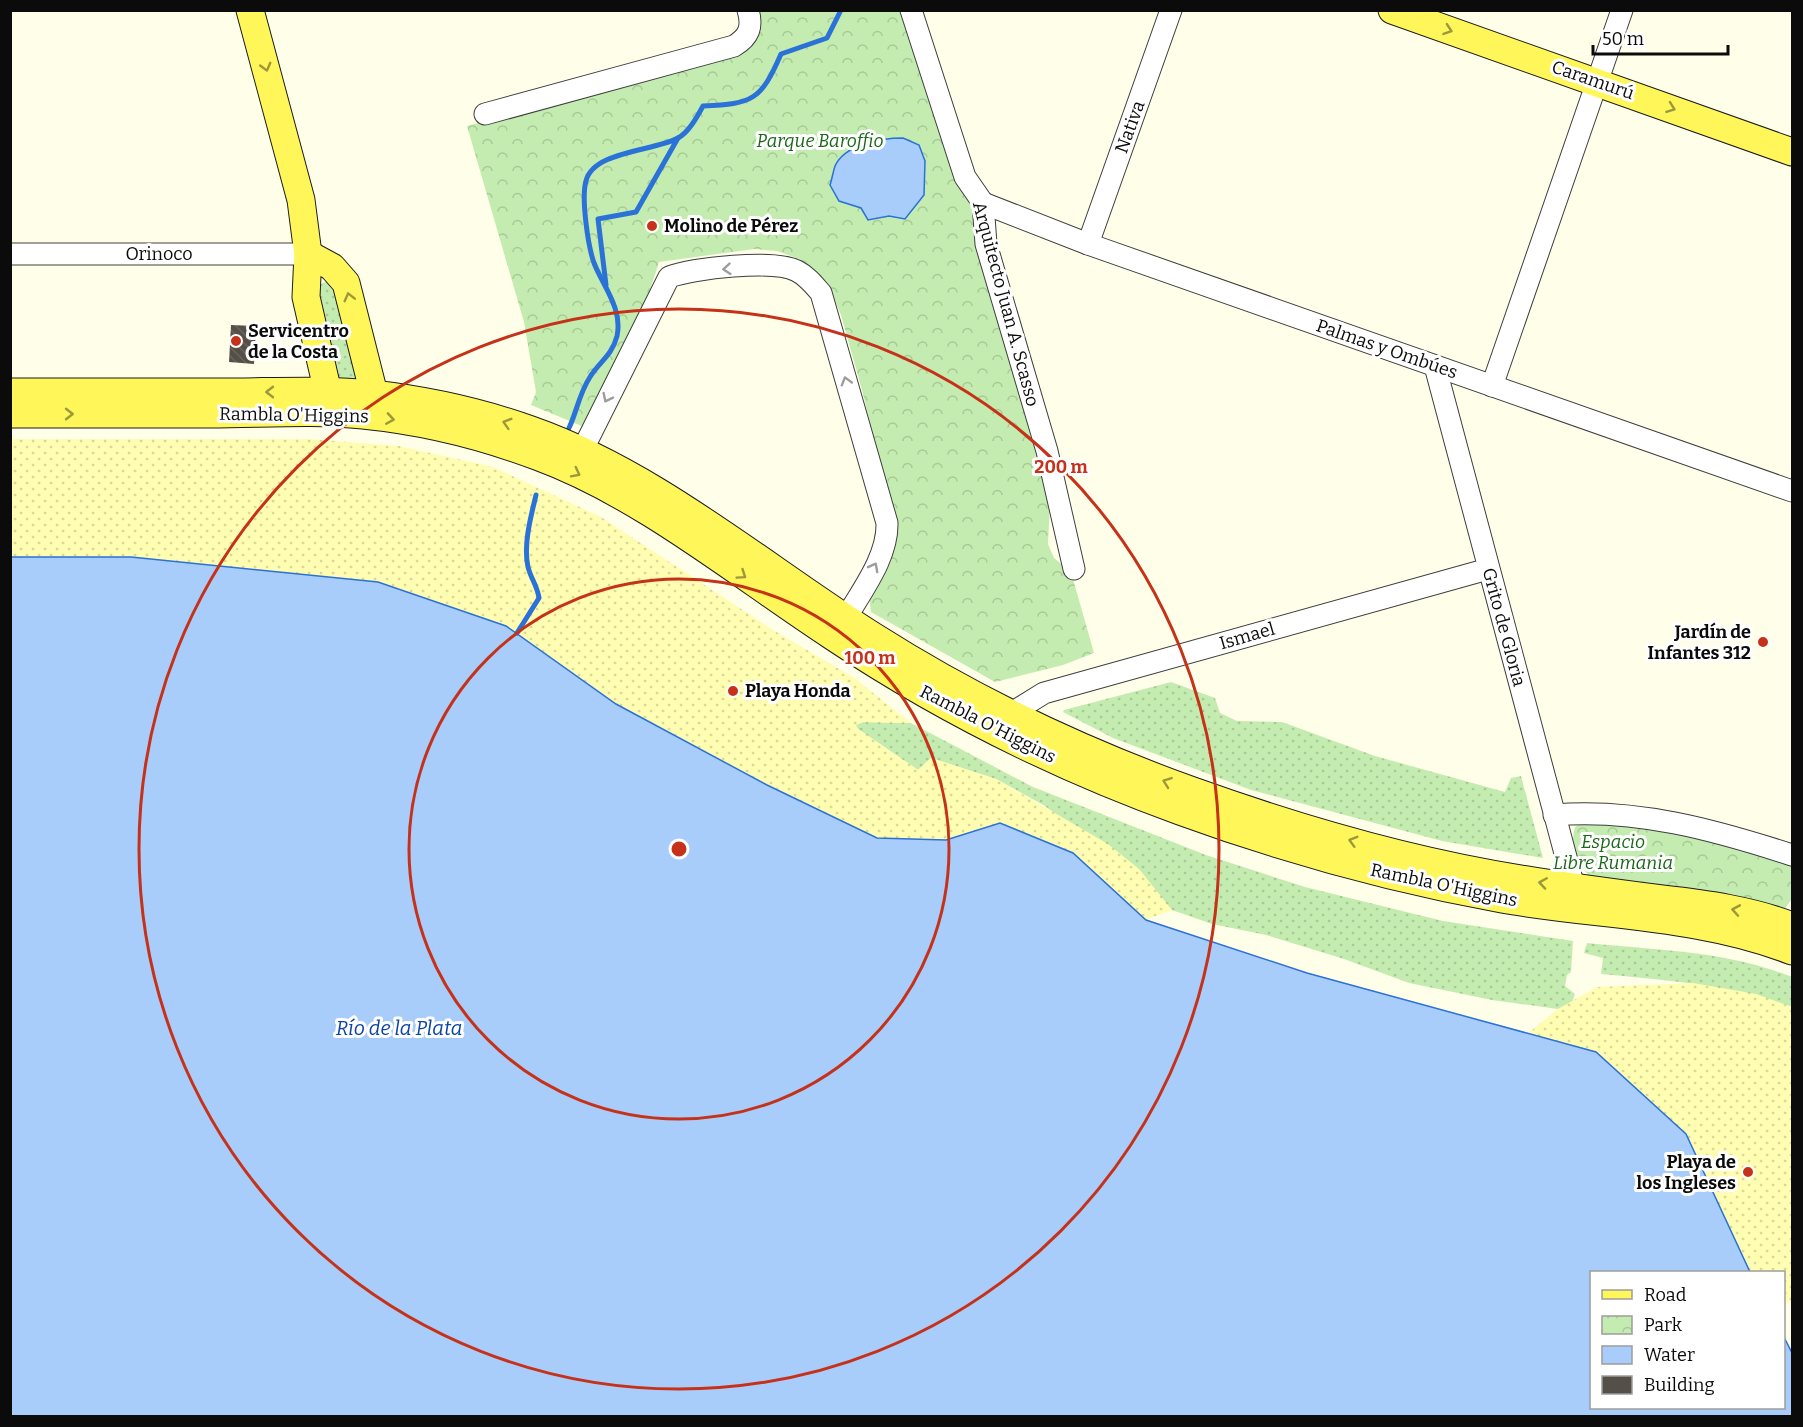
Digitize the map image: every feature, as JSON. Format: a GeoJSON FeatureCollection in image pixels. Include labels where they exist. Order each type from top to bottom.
{"type":"FeatureCollection","features":[{"type":"Feature","properties":{"kind":"main road"},"geometry":{"type":"LineString","coordinates":[[250,10],[301,200],[308,254],[306,297],[331,403]]}},
{"type":"Feature","properties":{"kind":"main road","name":"Caramurú"},"geometry":{"type":"LineString","coordinates":[[1392,10],[1792,152]]}},
{"type":"Feature","properties":{"kind":"main road"},"geometry":{"type":"LineString","coordinates":[[308,254],[332,267],[345,283],[374,394]]}},
{"type":"Feature","properties":{"kind":"main road","name":"Rambla O'Higgins"},"geometry":{"type":"LineString","coordinates":[[10,392],[331,403],[492,441],[568,469],[664,524],[831,636],[915,687],[1037,751],[1178,810],[1282,844],[1449,887],[1503,899],[1737,933],[1792,951]]}},
{"type":"Feature","properties":{"kind":"main road","name":"Rambla O'Higgins"},"geometry":{"type":"LineString","coordinates":[[10,414],[331,403],[374,394],[498,420],[582,451],[674,503],[846,618],[929,670],[1010,714],[1146,774],[1240,808],[1385,850],[1461,867],[1574,887],[1751,912],[1792,926]]}},
{"type":"Feature","properties":{"kind":"street"},"geometry":{"type":"LineString","coordinates":[[485,114],[734,46],[746,37],[749,30],[751,21],[748,10]]}},
{"type":"Feature","properties":{"kind":"street","name":"Arquitecto Juan A. Scasso"},"geometry":{"type":"LineString","coordinates":[[911,10],[965,177],[983,203],[986,244],[1047,451],[1074,569]]}},
{"type":"Feature","properties":{"kind":"street","name":"Nativa"},"geometry":{"type":"LineString","coordinates":[[1088,244],[1171,10]]}},
{"type":"Feature","properties":{"kind":"street"},"geometry":{"type":"LineString","coordinates":[[1492,386],[1622,10]]}},
{"type":"Feature","properties":{"kind":"street","name":"Palmas y Ombúes"},"geometry":{"type":"LineString","coordinates":[[983,203],[1088,244],[1792,491]]}},
{"type":"Feature","properties":{"kind":"street","name":"Orinoco"},"geometry":{"type":"LineString","coordinates":[[10,254],[308,254]]}},
{"type":"Feature","properties":{"kind":"street"},"geometry":{"type":"LineString","coordinates":[[582,451],[669,277],[680,273],[752,267],[785,267],[798,271],[821,293],[887,523],[884,550],[846,618]]}},
{"type":"Feature","properties":{"kind":"street","name":"Grito de Gloria"},"geometry":{"type":"LineString","coordinates":[[1435,366],[1574,887]]}},
{"type":"Feature","properties":{"kind":"street","name":"Ismael"},"geometry":{"type":"LineString","coordinates":[[1010,714],[1044,693],[1488,569]]}},
{"type":"Feature","properties":{"kind":"street"},"geometry":{"type":"LineString","coordinates":[[1554,815],[1598,813],[1659,820],[1698,827],[1792,855]]}},
{"type":"Feature","properties":{"kind":"green space","name":"Parque Baroffio"},"geometry":{"type":"Polygon","coordinates":[[[757,11],[902,11],[962,187],[981,225],[1050,504],[1048,544],[1054,558],[1071,572],[1094,653],[1063,665],[995,682],[871,612],[869,595],[897,537],[862,390],[841,315],[831,292],[818,273],[799,259],[777,251],[754,249],[659,262],[634,326],[584,427],[531,405],[536,392],[524,322],[467,126],[735,54],[757,11]]]}},
{"type":"Feature","properties":{"kind":"green space"},"geometry":{"type":"Polygon","coordinates":[[[330,280],[336,283],[358,375],[355,379],[338,380],[316,286],[330,280]]]}},
{"type":"Feature","properties":{"kind":"green space"},"geometry":{"type":"Polygon","coordinates":[[[1171,682],[1215,698],[1220,713],[1237,721],[1282,722],[1375,756],[1505,792],[1511,778],[1521,776],[1543,858],[1442,841],[1251,790],[1113,738],[1063,712],[1171,682]]]}},
{"type":"Feature","properties":{"kind":"green space"},"geometry":{"type":"Polygon","coordinates":[[[863,722],[911,723],[1033,787],[1206,855],[1305,887],[1443,921],[1573,941],[1571,972],[1567,975],[1565,986],[1575,994],[1572,1003],[1558,1009],[1492,1000],[1409,983],[1344,959],[1266,935],[1212,924],[1172,910],[1155,892],[1045,806],[996,779],[931,758],[918,770],[858,729],[855,725],[863,722]]]}},
{"type":"Feature","properties":{"kind":"green space","name":"Espacio Libre Rumania"},"geometry":{"type":"Polygon","coordinates":[[[1586,820],[1704,837],[1792,862],[1792,899],[1783,911],[1592,878],[1579,862],[1573,841],[1575,827],[1586,820]]]}},
{"type":"Feature","properties":{"kind":"green space"},"geometry":{"type":"Polygon","coordinates":[[[1587,943],[1691,953],[1768,968],[1792,977],[1792,1007],[1721,988],[1601,974],[1603,958],[1584,953],[1587,943]]]}},
{"type":"Feature","properties":{"kind":"sand","name":"Playa Honda"},"geometry":{"type":"Polygon","coordinates":[[[11,439],[310,439],[399,446],[493,467],[601,517],[773,630],[853,677],[911,723],[863,722],[856,725],[858,729],[918,770],[931,758],[996,779],[1108,844],[1139,869],[1172,910],[1146,920],[1073,853],[1000,823],[946,840],[877,838],[767,785],[616,704],[506,626],[378,582],[131,557],[11,557],[11,439]]]}},
{"type":"Feature","properties":{"kind":"sand","name":"Playa de los Ingleses"},"geometry":{"type":"Polygon","coordinates":[[[1693,983],[1756,994],[1792,1007],[1792,1301],[1785,1303],[1785,1271],[1750,1271],[1686,1134],[1527,1034],[1558,1009],[1597,987],[1693,983]]]}},
{"type":"Feature","properties":{"kind":"water"},"geometry":{"type":"Polygon","coordinates":[[[903,138],[919,145],[925,161],[924,195],[905,219],[889,216],[868,220],[861,208],[839,201],[830,185],[835,166],[840,158],[855,147],[885,139],[903,138]]]}},
{"type":"Feature","properties":{"kind":"water","name":"Río de la Plata"},"geometry":{"type":"Polygon","coordinates":[[[11,557],[131,557],[378,582],[506,626],[616,704],[767,785],[877,838],[946,840],[1000,823],[1073,853],[1146,920],[1307,973],[1596,1052],[1686,1134],[1750,1271],[1590,1271],[1590,1409],[1785,1409],[1785,1339],[1792,1353],[1792,1416],[11,1416],[11,557]]]}},
{"type":"Feature","properties":{"kind":"building"},"geometry":{"type":"Polygon","coordinates":[[[231,325],[256,326],[254,364],[229,362],[231,325]]]}},
{"type":"Feature","properties":{"kind":"waterway"},"geometry":{"type":"LineString","coordinates":[[569,428],[586,383],[615,343],[618,326],[615,307],[594,263],[588,234],[585,189],[591,171],[600,163],[612,158],[678,138],[689,128],[703,106],[733,104],[753,97],[767,81],[781,54],[827,38],[841,10]]}},
{"type":"Feature","properties":{"kind":"waterway"},"geometry":{"type":"LineString","coordinates":[[606,285],[598,219],[636,212],[678,138]]}},
{"type":"Feature","properties":{"kind":"waterway"},"geometry":{"type":"LineString","coordinates":[[517,633],[539,598],[528,567],[526,549],[536,495]]}},
{"type":"Feature","properties":{"kind":"place","name":"Molino de Pérez"},"geometry":{"type":"Point","coordinates":[652,226]}},
{"type":"Feature","properties":{"kind":"place","name":"Servicentro de la Costa"},"geometry":{"type":"Point","coordinates":[236,341]}},
{"type":"Feature","properties":{"kind":"place","name":"Jardín de Infantes 312"},"geometry":{"type":"Point","coordinates":[1763,642]}},
{"type":"Feature","properties":{"kind":"place","name":"Playa Honda"},"geometry":{"type":"Point","coordinates":[733,691]}},
{"type":"Feature","properties":{"kind":"place","name":"Playa de los Ingleses"},"geometry":{"type":"Point","coordinates":[1748,1172]}}]}
